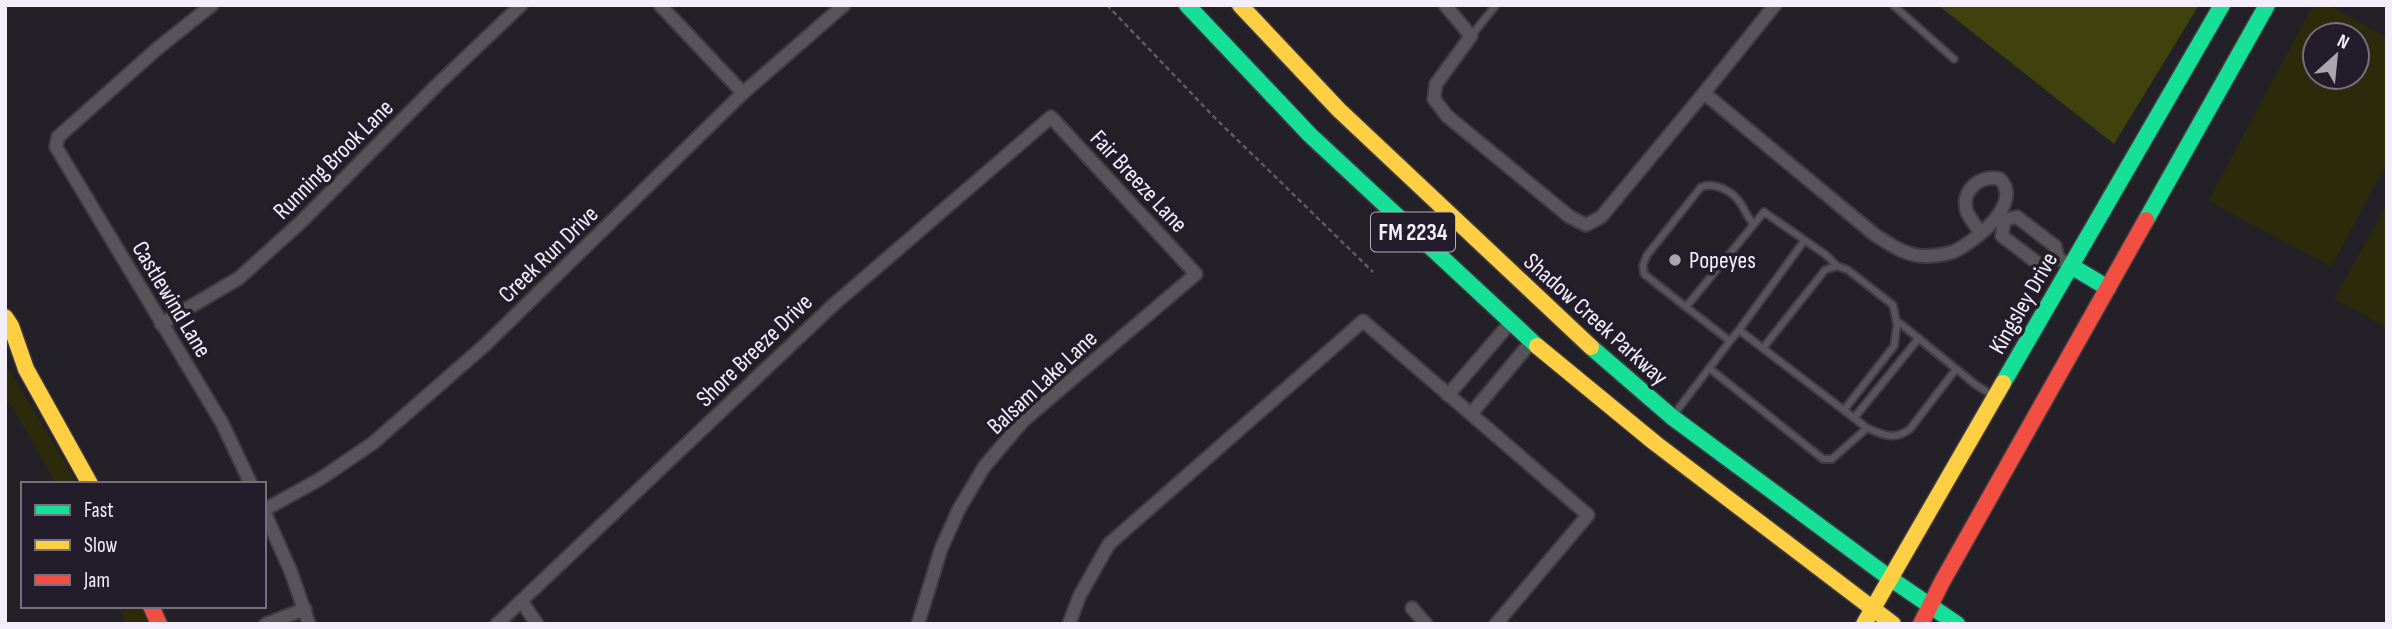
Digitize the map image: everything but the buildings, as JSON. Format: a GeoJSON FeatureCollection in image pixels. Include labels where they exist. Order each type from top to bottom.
{"type":"FeatureCollection","features":[{"type":"Feature","properties":{"kind":"main road","name":"FM 2234"},"geometry":{"type":"LineString","coordinates":[[1187,5],[1310,135],[1532,341],[1675,458],[1893,624]]}},
{"type":"Feature","properties":{"kind":"main road","name":"Shadow Creek Parkway"},"geometry":{"type":"LineString","coordinates":[[1240,5],[1358,128],[1562,322],[1672,417],[1891,579],[1957,624]]}},
{"type":"Feature","properties":{"kind":"main road","name":"Kingsley Drive"},"geometry":{"type":"LineString","coordinates":[[1864,624],[1996,397],[2064,262],[2222,5]]}},
{"type":"Feature","properties":{"kind":"main road"},"geometry":{"type":"LineString","coordinates":[[1921,624],[2267,5]]}},
{"type":"Feature","properties":{"kind":"main road"},"geometry":{"type":"LineString","coordinates":[[2064,262],[2108,288]]}},
{"type":"Feature","properties":{"kind":"main road"},"geometry":{"type":"LineString","coordinates":[[5,317],[11,326],[26,369],[89,482]]}},
{"type":"Feature","properties":{"kind":"main road"},"geometry":{"type":"LineString","coordinates":[[5,348],[26,369]]}},
{"type":"Feature","properties":{"kind":"main road"},"geometry":{"type":"LineString","coordinates":[[152,608],[159,624]]}},
{"type":"Feature","properties":{"kind":"street","name":"Castlewind Lane"},"geometry":{"type":"LineString","coordinates":[[212,5],[158,48],[58,137],[56,146],[222,423],[250,482]]}},
{"type":"Feature","properties":{"kind":"street","name":"Running Brook Lane"},"geometry":{"type":"LineString","coordinates":[[161,324],[239,278],[302,222],[436,86],[521,5]]}},
{"type":"Feature","properties":{"kind":"street"},"geometry":{"type":"LineString","coordinates":[[660,5],[743,93]]}},
{"type":"Feature","properties":{"kind":"street","name":"Creek Run Drive"},"geometry":{"type":"LineString","coordinates":[[266,509],[320,479],[373,443],[485,345],[743,93],[844,5]]}},
{"type":"Feature","properties":{"kind":"street"},"geometry":{"type":"LineString","coordinates":[[1445,5],[1471,36],[1436,84],[1434,99],[1447,116],[1570,217],[1586,225],[1601,217],[1775,5]]}},
{"type":"Feature","properties":{"kind":"street"},"geometry":{"type":"LineString","coordinates":[[1704,93],[1875,235],[1902,251],[1926,256],[1951,252],[2002,218],[2017,217],[2055,246],[2064,262],[2040,265],[2002,236],[2002,218],[2007,188],[2000,179],[1990,176],[1980,179],[1967,195],[1968,215],[1980,232]]}},
{"type":"Feature","properties":{"kind":"street","name":"Fair Breeze Lane"},"geometry":{"type":"LineString","coordinates":[[1051,117],[1196,274]]}},
{"type":"Feature","properties":{"kind":"street","name":"Shore Breeze Drive"},"geometry":{"type":"LineString","coordinates":[[497,624],[831,306],[1051,117]]}},
{"type":"Feature","properties":{"kind":"street","name":"Balsam Lake Lane"},"geometry":{"type":"LineString","coordinates":[[918,624],[942,549],[959,509],[984,467],[1023,421],[1196,274]]}},
{"type":"Feature","properties":{"kind":"street"},"geometry":{"type":"LineString","coordinates":[[1069,624],[1080,595],[1109,544],[1363,321],[1588,515],[1496,624]]}},
{"type":"Feature","properties":{"kind":"street"},"geometry":{"type":"LineString","coordinates":[[1448,395],[1511,322]]}},
{"type":"Feature","properties":{"kind":"street"},"geometry":{"type":"LineString","coordinates":[[1471,414],[1532,341]]}},
{"type":"Feature","properties":{"kind":"street"},"geometry":{"type":"LineString","coordinates":[[266,515],[291,572],[309,624]]}},
{"type":"Feature","properties":{"kind":"street"},"geometry":{"type":"LineString","coordinates":[[522,602],[537,624]]}},
{"type":"Feature","properties":{"kind":"street"},"geometry":{"type":"LineString","coordinates":[[1412,608],[1426,624]]}},
{"type":"Feature","properties":{"kind":"street"},"geometry":{"type":"LineString","coordinates":[[266,624],[305,609]]}},
{"type":"Feature","properties":{"kind":"lane"},"geometry":{"type":"LineString","coordinates":[[1471,36],[1496,5]]}},
{"type":"Feature","properties":{"kind":"lane"},"geometry":{"type":"LineString","coordinates":[[1893,5],[1954,59]]}},
{"type":"Feature","properties":{"kind":"lane"},"geometry":{"type":"LineString","coordinates":[[1730,341],[1644,274],[1643,265],[1647,255],[1701,187],[1718,185],[1741,203],[1746,216],[1754,224]]}},
{"type":"Feature","properties":{"kind":"lane"},"geometry":{"type":"LineString","coordinates":[[1686,307],[1764,212],[1893,305],[1896,320],[1894,346],[1844,410]]}},
{"type":"Feature","properties":{"kind":"lane"},"geometry":{"type":"LineString","coordinates":[[1672,417],[1804,241]]}},
{"type":"Feature","properties":{"kind":"lane"},"geometry":{"type":"LineString","coordinates":[[1763,348],[1825,270],[1837,266]]}},
{"type":"Feature","properties":{"kind":"lane"},"geometry":{"type":"LineString","coordinates":[[1896,320],[1976,385],[1996,397]]}},
{"type":"Feature","properties":{"kind":"lane"},"geometry":{"type":"LineString","coordinates":[[1739,330],[1867,428],[1889,437],[1902,435],[1910,429],[1956,369]]}},
{"type":"Feature","properties":{"kind":"lane"},"geometry":{"type":"LineString","coordinates":[[1854,418],[1919,338]]}},
{"type":"Feature","properties":{"kind":"lane"},"geometry":{"type":"LineString","coordinates":[[1709,368],[1823,458],[1832,459],[1867,428]]}},
{"type":"Feature","properties":{"kind":"path"},"geometry":{"type":"LineString","coordinates":[[1107,5],[1216,119],[1373,272]]}},
{"type":"Feature","properties":{"kind":"shaded area"},"geometry":{"type":"Polygon","coordinates":[[[1938,5],[2199,5],[2114,144],[1938,5]]]}},
{"type":"Feature","properties":{"kind":"shaded area"},"geometry":{"type":"Polygon","coordinates":[[[2313,5],[2328,5],[2358,21],[2304,21],[2313,5]]]}},
{"type":"Feature","properties":{"kind":"shaded area"},"geometry":{"type":"Polygon","coordinates":[[[2301,27],[2301,91],[2371,91],[2371,28],[2387,37],[2387,163],[2331,267],[2208,201],[2301,27]]]}},
{"type":"Feature","properties":{"kind":"shaded area"},"geometry":{"type":"Polygon","coordinates":[[[2387,204],[2387,328],[2334,299],[2387,204]]]}},
{"type":"Feature","properties":{"kind":"shaded area"},"geometry":{"type":"Polygon","coordinates":[[[5,363],[77,482],[55,482],[10,403],[5,402],[5,363]]]}},
{"type":"Feature","properties":{"kind":"shaded area"},"geometry":{"type":"Polygon","coordinates":[[[119,608],[142,608],[148,624],[126,624],[119,608]]]}},
{"type":"Feature","properties":{"kind":"traffic: fast"},"geometry":{"type":"LineString","coordinates":[[1187,5],[1310,135],[1537,346]]}},
{"type":"Feature","properties":{"kind":"traffic: fast"},"geometry":{"type":"LineString","coordinates":[[2003,383],[2222,5]]}},
{"type":"Feature","properties":{"kind":"traffic: fast"},"geometry":{"type":"LineString","coordinates":[[2146,220],[2267,5]]}},
{"type":"Feature","properties":{"kind":"traffic: fast"},"geometry":{"type":"LineString","coordinates":[[2071,266],[2108,288]]}},
{"type":"Feature","properties":{"kind":"traffic: fast"},"geometry":{"type":"LineString","coordinates":[[1591,347],[1672,417],[1891,579],[1957,624]]}},
{"type":"Feature","properties":{"kind":"traffic: slow"},"geometry":{"type":"LineString","coordinates":[[1240,5],[1339,110],[1591,347]]}},
{"type":"Feature","properties":{"kind":"traffic: slow"},"geometry":{"type":"LineString","coordinates":[[5,317],[11,326],[26,369],[89,482]]}},
{"type":"Feature","properties":{"kind":"traffic: slow"},"geometry":{"type":"LineString","coordinates":[[1537,346],[1655,443],[1893,624]]}},
{"type":"Feature","properties":{"kind":"traffic: slow"},"geometry":{"type":"LineString","coordinates":[[1864,624],[2003,383]]}},
{"type":"Feature","properties":{"kind":"traffic: jam"},"geometry":{"type":"LineString","coordinates":[[1921,624],[2146,220]]}},
{"type":"Feature","properties":{"kind":"traffic: jam"},"geometry":{"type":"LineString","coordinates":[[152,608],[159,624]]}},
{"type":"Feature","properties":{"kind":"place","name":"Popeyes"},"geometry":{"type":"Point","coordinates":[1675,260]}}]}
